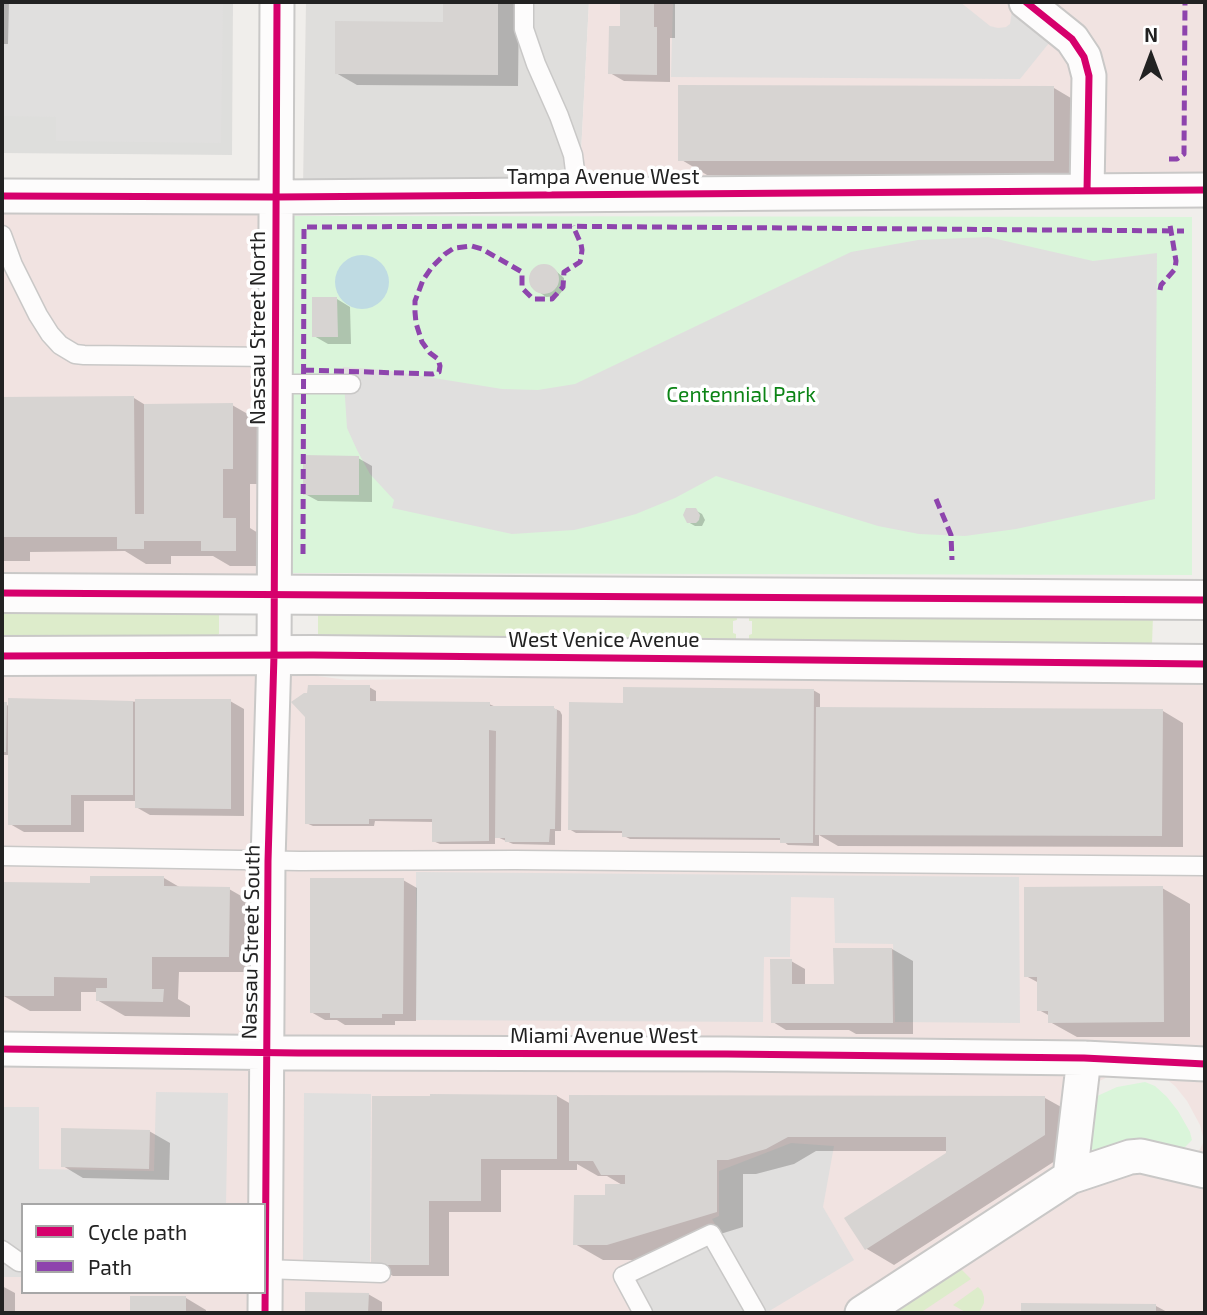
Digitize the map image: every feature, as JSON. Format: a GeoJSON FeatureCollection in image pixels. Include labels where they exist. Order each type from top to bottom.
{"type":"FeatureCollection","features":[{"type":"Feature","properties":{"kind":"street","name":"Nassau Street North"},"geometry":{"type":"LineString","coordinates":[[275,655],[276,2]]}},
{"type":"Feature","properties":{"kind":"street"},"geometry":{"type":"LineString","coordinates":[[1026,2],[1072,39],[1084,57],[1089,76],[1087,191]]}},
{"type":"Feature","properties":{"kind":"street","name":"Tampa Avenue West"},"geometry":{"type":"LineString","coordinates":[[2,196],[276,197],[1205,190]]}},
{"type":"Feature","properties":{"kind":"street","name":"West Venice Avenue"},"geometry":{"type":"LineString","coordinates":[[2,593],[1205,600]]}},
{"type":"Feature","properties":{"kind":"street","name":"West Venice Avenue"},"geometry":{"type":"LineString","coordinates":[[2,656],[275,655],[1205,664]]}},
{"type":"Feature","properties":{"kind":"street","name":"Nassau Street South"},"geometry":{"type":"LineString","coordinates":[[266,1203],[268,861],[275,655]]}},
{"type":"Feature","properties":{"kind":"street","name":"Miami Avenue West"},"geometry":{"type":"LineString","coordinates":[[2,1049],[1084,1058],[1205,1064]]}},
{"type":"Feature","properties":{"kind":"street"},"geometry":{"type":"LineString","coordinates":[[1070,1177],[1084,1058]]}},
{"type":"Feature","properties":{"kind":"street"},"geometry":{"type":"LineString","coordinates":[[862,1313],[1070,1177],[1130,1157],[1141,1156],[1205,1171]]}},
{"type":"Feature","properties":{"kind":"street","name":"Nassau Street South"},"geometry":{"type":"LineString","coordinates":[[265,1294],[265,1313]]}},
{"type":"Feature","properties":{"kind":"lane"},"geometry":{"type":"LineString","coordinates":[[524,2],[524,29],[573,155],[578,195]]}},
{"type":"Feature","properties":{"kind":"lane"},"geometry":{"type":"LineString","coordinates":[[2,235],[13,265],[50,334],[68,351],[83,355],[276,370],[351,384]]}},
{"type":"Feature","properties":{"kind":"lane"},"geometry":{"type":"LineString","coordinates":[[2,856],[268,861],[515,860],[1205,866]]}},
{"type":"Feature","properties":{"kind":"lane"},"geometry":{"type":"LineString","coordinates":[[643,1313],[623,1276],[711,1234],[756,1313]]}},
{"type":"Feature","properties":{"kind":"lane"},"geometry":{"type":"LineString","coordinates":[[2,1250],[21,1262]]}},
{"type":"Feature","properties":{"kind":"lane"},"geometry":{"type":"LineString","coordinates":[[266,1269],[381,1273]]}},
{"type":"Feature","properties":{"kind":"shaded area"},"geometry":{"type":"Polygon","coordinates":[[[2,2],[233,2],[232,155],[2,153],[2,2]]]}},
{"type":"Feature","properties":{"kind":"shaded area"},"geometry":{"type":"Polygon","coordinates":[[[2,2],[223,2],[221,143],[56,141],[56,117],[2,116],[2,2]]]}},
{"type":"Feature","properties":{"kind":"shaded area"},"geometry":{"type":"Polygon","coordinates":[[[306,2],[589,2],[579,191],[303,186],[306,2]]]}},
{"type":"Feature","properties":{"kind":"shaded area"},"geometry":{"type":"Polygon","coordinates":[[[589,2],[1205,2],[1205,202],[579,191],[589,2]]]}},
{"type":"Feature","properties":{"kind":"shaded area"},"geometry":{"type":"Polygon","coordinates":[[[673,2],[960,2],[990,26],[998,28],[1010,24],[1012,11],[1049,43],[1020,79],[671,77],[673,2]]]}},
{"type":"Feature","properties":{"kind":"shaded area"},"geometry":{"type":"Polygon","coordinates":[[[2,185],[291,202],[279,579],[2,577],[2,185]]]}},
{"type":"Feature","properties":{"kind":"shaded area"},"geometry":{"type":"Polygon","coordinates":[[[988,237],[1093,261],[1157,253],[1155,499],[1016,529],[965,536],[919,534],[878,526],[716,476],[675,498],[636,514],[574,530],[512,534],[392,508],[394,500],[370,474],[347,428],[343,367],[384,370],[502,389],[538,390],[575,384],[851,252],[918,240],[988,237]]]}},
{"type":"Feature","properties":{"kind":"shaded area"},"geometry":{"type":"Polygon","coordinates":[[[2,672],[296,673],[347,680],[771,675],[1205,680],[1205,1313],[2,1313],[2,672]],[[1116,1073],[1087,1087],[1078,1153],[1188,1162],[1204,1141],[1200,1125],[1187,1101],[1175,1086],[1159,1073],[1116,1073]]]}},
{"type":"Feature","properties":{"kind":"shaded area"},"geometry":{"type":"Polygon","coordinates":[[[416,872],[1019,877],[1020,1023],[895,1022],[893,944],[835,943],[834,898],[791,897],[790,957],[764,957],[763,1022],[416,1020],[416,872]]]}},
{"type":"Feature","properties":{"kind":"shaded area"},"geometry":{"type":"Polygon","coordinates":[[[156,1092],[228,1093],[226,1203],[21,1203],[21,1277],[2,1277],[2,1107],[39,1107],[39,1169],[154,1171],[156,1092]]]}},
{"type":"Feature","properties":{"kind":"shaded area"},"geometry":{"type":"Polygon","coordinates":[[[304,1093],[371,1094],[370,1263],[303,1263],[304,1093]]]}},
{"type":"Feature","properties":{"kind":"shaded area"},"geometry":{"type":"Polygon","coordinates":[[[791,1143],[834,1146],[823,1207],[854,1260],[766,1313],[712,1219],[719,1216],[719,1171],[791,1143]]]}},
{"type":"Feature","properties":{"kind":"shaded area"},"geometry":{"type":"Polygon","coordinates":[[[719,1237],[763,1313],[639,1313],[617,1281],[719,1237]]]}},
{"type":"Feature","properties":{"kind":"green space","name":"Centennial Park"},"geometry":{"type":"Polygon","coordinates":[[[291,216],[1192,217],[1192,575],[291,573],[291,216]]]}},
{"type":"Feature","properties":{"kind":"green space"},"geometry":{"type":"Polygon","coordinates":[[[2,606],[219,613],[219,634],[213,637],[2,639],[2,606]]]}},
{"type":"Feature","properties":{"kind":"green space"},"geometry":{"type":"Polygon","coordinates":[[[736,612],[737,620],[733,621],[733,633],[736,634],[736,643],[333,639],[318,635],[318,613],[736,612]]]}},
{"type":"Feature","properties":{"kind":"green space"},"geometry":{"type":"Polygon","coordinates":[[[749,612],[1153,616],[1152,644],[749,644],[752,621],[749,621],[749,612]]]}},
{"type":"Feature","properties":{"kind":"green space"},"geometry":{"type":"Polygon","coordinates":[[[1145,1082],[1155,1086],[1167,1097],[1178,1111],[1192,1140],[1183,1149],[1098,1153],[1090,1148],[1095,1097],[1117,1087],[1145,1082]]]}},
{"type":"Feature","properties":{"kind":"green space"},"geometry":{"type":"Polygon","coordinates":[[[959,1267],[971,1279],[920,1313],[890,1313],[959,1267]]]}},
{"type":"Feature","properties":{"kind":"green space"},"geometry":{"type":"Polygon","coordinates":[[[978,1287],[984,1297],[979,1313],[967,1313],[953,1305],[978,1287]]]}},
{"type":"Feature","properties":{"kind":"water"},"geometry":{"type":"Polygon","coordinates":[[[362,255],[381,263],[389,282],[381,301],[362,309],[343,301],[335,282],[343,263],[362,255]]]}},
{"type":"Feature","properties":{"kind":"building"},"geometry":{"type":"Polygon","coordinates":[[[443,2],[498,2],[498,75],[335,74],[335,21],[443,22],[443,2]]]}},
{"type":"Feature","properties":{"kind":"building"},"geometry":{"type":"Polygon","coordinates":[[[620,2],[654,2],[657,75],[608,74],[609,26],[620,26],[620,2]]]}},
{"type":"Feature","properties":{"kind":"building"},"geometry":{"type":"Polygon","coordinates":[[[678,85],[1054,86],[1054,161],[678,161],[678,85]]]}},
{"type":"Feature","properties":{"kind":"building"},"geometry":{"type":"Polygon","coordinates":[[[544,264],[555,268],[559,279],[555,290],[544,294],[533,290],[529,279],[533,268],[544,264]]]}},
{"type":"Feature","properties":{"kind":"building"},"geometry":{"type":"Polygon","coordinates":[[[312,297],[337,297],[338,337],[312,337],[312,297]]]}},
{"type":"Feature","properties":{"kind":"building"},"geometry":{"type":"Polygon","coordinates":[[[134,396],[135,514],[144,514],[144,404],[233,403],[233,469],[223,469],[223,518],[236,518],[236,551],[201,551],[201,541],[144,541],[144,549],[117,549],[117,537],[2,537],[2,397],[134,396]]]}},
{"type":"Feature","properties":{"kind":"building"},"geometry":{"type":"Polygon","coordinates":[[[303,455],[359,456],[359,495],[303,495],[303,455]]]}},
{"type":"Feature","properties":{"kind":"building"},"geometry":{"type":"Polygon","coordinates":[[[686,508],[696,508],[700,515],[696,523],[687,523],[683,515],[686,508]]]}},
{"type":"Feature","properties":{"kind":"building"},"geometry":{"type":"Polygon","coordinates":[[[308,685],[370,685],[370,701],[490,702],[490,706],[554,706],[554,709],[557,709],[555,829],[550,829],[549,842],[505,842],[505,838],[495,838],[496,731],[489,730],[489,841],[432,842],[432,819],[369,819],[369,824],[305,824],[305,717],[291,702],[307,693],[308,685]]]}},
{"type":"Feature","properties":{"kind":"building"},"geometry":{"type":"Polygon","coordinates":[[[623,687],[814,689],[813,843],[780,843],[780,838],[622,837],[622,831],[568,830],[569,702],[623,703],[623,687]]]}},
{"type":"Feature","properties":{"kind":"building"},"geometry":{"type":"Polygon","coordinates":[[[8,698],[133,701],[133,795],[71,795],[71,825],[8,825],[8,698]]]}},
{"type":"Feature","properties":{"kind":"building"},"geometry":{"type":"Polygon","coordinates":[[[135,699],[231,699],[231,809],[135,808],[135,699]]]}},
{"type":"Feature","properties":{"kind":"building"},"geometry":{"type":"Polygon","coordinates":[[[2,702],[7,702],[6,752],[2,752],[2,702]]]}},
{"type":"Feature","properties":{"kind":"building"},"geometry":{"type":"Polygon","coordinates":[[[816,707],[1163,709],[1162,836],[815,835],[816,707]]]}},
{"type":"Feature","properties":{"kind":"building"},"geometry":{"type":"Polygon","coordinates":[[[90,876],[164,876],[164,886],[230,887],[229,957],[152,957],[152,989],[164,989],[163,1002],[96,1001],[96,988],[107,988],[107,978],[54,977],[54,996],[2,996],[2,882],[90,883],[90,876]]]}},
{"type":"Feature","properties":{"kind":"building"},"geometry":{"type":"Polygon","coordinates":[[[310,878],[404,878],[403,1014],[382,1014],[382,1018],[330,1018],[330,1013],[310,1013],[310,878]]]}},
{"type":"Feature","properties":{"kind":"building"},"geometry":{"type":"Polygon","coordinates":[[[1163,886],[1164,1022],[1048,1023],[1048,1011],[1037,1011],[1037,977],[1024,977],[1024,887],[1163,886]]]}},
{"type":"Feature","properties":{"kind":"building"},"geometry":{"type":"Polygon","coordinates":[[[833,948],[892,948],[893,1023],[771,1023],[770,959],[792,959],[792,984],[834,984],[833,948]]]}},
{"type":"Feature","properties":{"kind":"building"},"geometry":{"type":"Polygon","coordinates":[[[557,1095],[557,1159],[481,1159],[481,1201],[429,1201],[429,1265],[371,1265],[372,1096],[557,1095]]]}},
{"type":"Feature","properties":{"kind":"building"},"geometry":{"type":"Polygon","coordinates":[[[569,1095],[1045,1096],[1045,1135],[865,1250],[844,1218],[946,1153],[946,1137],[788,1137],[766,1149],[728,1160],[717,1160],[717,1212],[607,1245],[573,1245],[574,1195],[605,1195],[605,1184],[625,1184],[625,1175],[601,1175],[593,1161],[569,1161],[569,1095]]]}},
{"type":"Feature","properties":{"kind":"building"},"geometry":{"type":"Polygon","coordinates":[[[61,1128],[150,1130],[149,1169],[61,1167],[61,1128]]]}},
{"type":"Feature","properties":{"kind":"building"},"geometry":{"type":"Polygon","coordinates":[[[305,1292],[369,1293],[368,1313],[305,1313],[305,1292]]]}},
{"type":"Feature","properties":{"kind":"building"},"geometry":{"type":"Polygon","coordinates":[[[130,1296],[186,1296],[186,1313],[130,1313],[130,1296]]]}},
{"type":"Feature","properties":{"kind":"building"},"geometry":{"type":"Polygon","coordinates":[[[1021,1303],[1156,1304],[1156,1313],[1021,1313],[1021,1303]]]}},
{"type":"Feature","properties":{"kind":"marked path"},"geometry":{"type":"LineString","coordinates":[[1169,159],[1177,159],[1184,154],[1185,2]]}},
{"type":"Feature","properties":{"kind":"marked path"},"geometry":{"type":"LineString","coordinates":[[1160,290],[1175,269],[1170,225]]}},
{"type":"Feature","properties":{"kind":"marked path"},"geometry":{"type":"LineString","coordinates":[[304,370],[439,372],[438,359],[422,342],[415,312],[415,301],[423,280],[432,267],[454,248],[472,246],[522,272],[522,288],[533,299],[552,299],[563,287],[564,272],[580,262],[581,244],[573,226]]}},
{"type":"Feature","properties":{"kind":"marked path"},"geometry":{"type":"LineString","coordinates":[[303,554],[304,227],[1184,231]]}},
{"type":"Feature","properties":{"kind":"marked path"},"geometry":{"type":"LineString","coordinates":[[936,499],[951,535],[952,560]]}},
{"type":"Feature","properties":{"kind":"cycle path"},"geometry":{"type":"LineString","coordinates":[[266,1203],[268,861],[274,655],[277,2]]}},
{"type":"Feature","properties":{"kind":"cycle path"},"geometry":{"type":"LineString","coordinates":[[1026,2],[1072,39],[1084,57],[1089,76],[1087,191]]}},
{"type":"Feature","properties":{"kind":"cycle path"},"geometry":{"type":"LineString","coordinates":[[2,196],[276,197],[1205,190]]}},
{"type":"Feature","properties":{"kind":"cycle path"},"geometry":{"type":"LineString","coordinates":[[2,593],[1205,600]]}},
{"type":"Feature","properties":{"kind":"cycle path"},"geometry":{"type":"LineString","coordinates":[[2,656],[313,655],[1205,664]]}},
{"type":"Feature","properties":{"kind":"cycle path"},"geometry":{"type":"LineString","coordinates":[[2,1049],[1084,1058],[1205,1064]]}},
{"type":"Feature","properties":{"kind":"cycle path"},"geometry":{"type":"LineString","coordinates":[[265,1294],[265,1313]]}}]}
